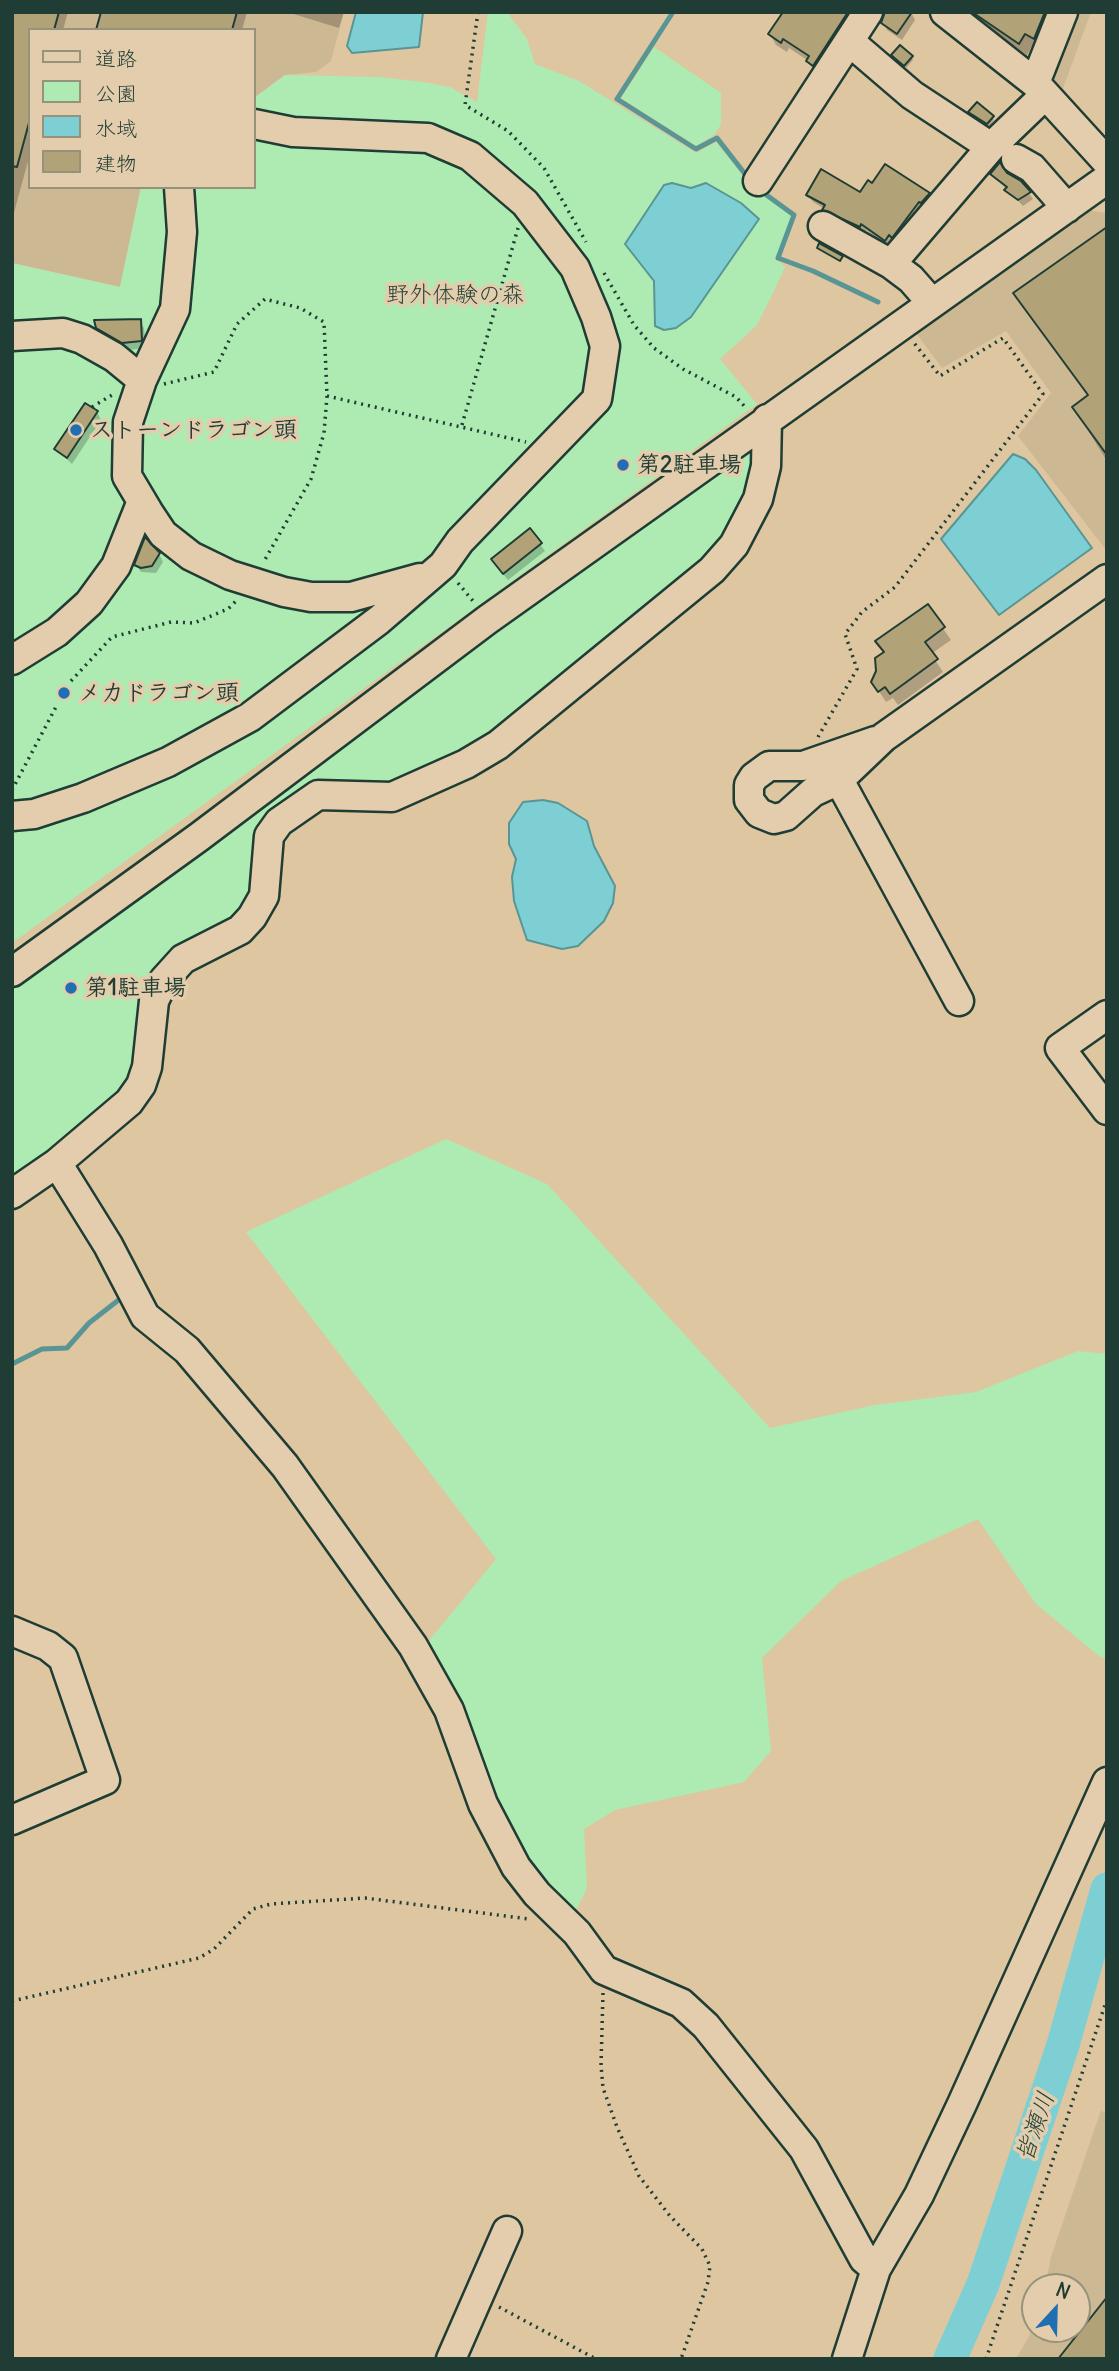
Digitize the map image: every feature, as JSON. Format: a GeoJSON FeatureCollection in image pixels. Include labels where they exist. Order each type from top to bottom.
{"type":"FeatureCollection","features":[{"type":"Feature","properties":{"kind":"street"},"geometry":{"type":"LineString","coordinates":[[758,181],[868,12]]}},
{"type":"Feature","properties":{"kind":"street"},"geometry":{"type":"LineString","coordinates":[[945,12],[1040,89],[1107,162]]}},
{"type":"Feature","properties":{"kind":"street"},"geometry":{"type":"LineString","coordinates":[[891,264],[1004,153],[1040,89],[1063,12]]}},
{"type":"Feature","properties":{"kind":"street"},"geometry":{"type":"LineString","coordinates":[[849,41],[912,94],[1032,168],[1067,208]]}},
{"type":"Feature","properties":{"kind":"street"},"geometry":{"type":"LineString","coordinates":[[12,816],[34,814],[83,798],[168,762],[250,717],[379,620],[435,571],[460,541],[597,399],[605,346],[575,268],[525,203],[470,156],[428,138],[293,132],[256,124]]}},
{"type":"Feature","properties":{"kind":"street"},"geometry":{"type":"LineString","coordinates":[[12,972],[199,837],[487,620],[763,421],[1107,180]]}},
{"type":"Feature","properties":{"kind":"street"},"geometry":{"type":"LineString","coordinates":[[179,189],[182,232],[174,309],[132,388],[128,422],[127,476],[163,534],[191,556],[230,575],[284,592],[311,597],[351,597],[435,571]]}},
{"type":"Feature","properties":{"kind":"street"},"geometry":{"type":"LineString","coordinates":[[823,226],[891,264],[911,279],[932,303]]}},
{"type":"Feature","properties":{"kind":"street"},"geometry":{"type":"LineString","coordinates":[[12,336],[63,332],[82,339],[114,357],[132,388]]}},
{"type":"Feature","properties":{"kind":"street"},"geometry":{"type":"LineString","coordinates":[[12,1194],[57,1163],[129,1102],[141,1085],[147,1067],[155,1001],[164,981],[183,959],[240,930],[252,917],[264,896],[269,836],[279,822],[318,795],[392,797],[488,751],[712,570],[734,545],[758,499],[766,466],[763,421]]}},
{"type":"Feature","properties":{"kind":"street"},"geometry":{"type":"LineString","coordinates":[[12,660],[57,632],[89,603],[116,566],[142,501]]}},
{"type":"Feature","properties":{"kind":"street"},"geometry":{"type":"LineString","coordinates":[[884,737],[803,766],[769,766],[754,777],[749,785],[749,800],[760,813],[774,818],[786,816],[813,792],[839,780],[884,737],[1107,579]]}},
{"type":"Feature","properties":{"kind":"street"},"geometry":{"type":"LineString","coordinates":[[839,780],[959,1002]]}},
{"type":"Feature","properties":{"kind":"street"},"geometry":{"type":"LineString","coordinates":[[1107,1015],[1060,1048],[1107,1110]]}},
{"type":"Feature","properties":{"kind":"street"},"geometry":{"type":"LineString","coordinates":[[57,1163],[108,1245],[145,1316],[187,1350],[285,1466],[413,1646],[449,1710],[483,1804],[516,1867],[578,1933],[604,1970],[681,2003],[706,2026],[804,2148],[864,2259],[876,2269]]}},
{"type":"Feature","properties":{"kind":"street"},"geometry":{"type":"LineString","coordinates":[[12,1631],[48,1646],[63,1658],[105,1780],[12,1820]]}},
{"type":"Feature","properties":{"kind":"street"},"geometry":{"type":"LineString","coordinates":[[847,2359],[876,2269],[919,2195],[1107,1782]]}},
{"type":"Feature","properties":{"kind":"street"},"geometry":{"type":"LineString","coordinates":[[451,2359],[508,2231]]}},
{"type":"Feature","properties":{"kind":"path"},"geometry":{"type":"LineString","coordinates":[[478,12],[465,105],[508,131],[544,168],[592,253]]}},
{"type":"Feature","properties":{"kind":"path"},"geometry":{"type":"LineString","coordinates":[[462,425],[525,203]]}},
{"type":"Feature","properties":{"kind":"path"},"geometry":{"type":"LineString","coordinates":[[599,265],[634,325],[654,348],[683,369],[736,397],[763,421]]}},
{"type":"Feature","properties":{"kind":"path"},"geometry":{"type":"LineString","coordinates":[[92,407],[132,388],[214,372],[237,324],[265,299],[300,308],[324,322],[327,396],[324,433]]}},
{"type":"Feature","properties":{"kind":"path"},"geometry":{"type":"LineString","coordinates":[[803,766],[857,669],[845,634],[862,612],[895,587],[1043,394],[1003,338],[940,376],[900,325]]}},
{"type":"Feature","properties":{"kind":"path"},"geometry":{"type":"LineString","coordinates":[[327,396],[462,425],[550,448]]}},
{"type":"Feature","properties":{"kind":"path"},"geometry":{"type":"LineString","coordinates":[[435,571],[487,620]]}},
{"type":"Feature","properties":{"kind":"path"},"geometry":{"type":"LineString","coordinates":[[71,681],[78,670]]}},
{"type":"Feature","properties":{"kind":"path"},"geometry":{"type":"LineString","coordinates":[[12,790],[57,705]]}},
{"type":"Feature","properties":{"kind":"path"},"geometry":{"type":"LineString","coordinates":[[12,2001],[199,1958],[214,1950],[253,1909],[271,1904],[365,1898],[566,1923]]}},
{"type":"Feature","properties":{"kind":"path"},"geometry":{"type":"LineString","coordinates":[[604,1970],[601,2065],[603,2088],[639,2176],[670,2216],[702,2249],[710,2266],[708,2282],[681,2359]]}},
{"type":"Feature","properties":{"kind":"path"},"geometry":{"type":"LineString","coordinates":[[986,2359],[1107,1999]]}},
{"type":"Feature","properties":{"kind":"path"},"geometry":{"type":"LineString","coordinates":[[479,2296],[596,2359]]}},
{"type":"Feature","properties":{"kind":"shaded area"},"geometry":{"type":"Polygon","coordinates":[[[12,12],[344,12],[331,61],[316,72],[285,75],[256,97],[256,28],[28,28],[28,189],[141,189],[120,287],[12,263],[12,12]]]}},
{"type":"Feature","properties":{"kind":"shaded area"},"geometry":{"type":"Polygon","coordinates":[[[962,12],[1091,12],[1062,91],[962,12]]]}},
{"type":"Feature","properties":{"kind":"shaded area"},"geometry":{"type":"Polygon","coordinates":[[[1085,210],[1107,213],[1107,551],[1018,436],[1051,393],[1006,331],[942,368],[916,333],[1085,210]]]}},
{"type":"Feature","properties":{"kind":"shaded area"},"geometry":{"type":"Polygon","coordinates":[[[1101,2110],[1107,2115],[1107,2359],[1016,2359],[1025,2343],[1091,2343],[1091,2273],[1048,2273],[1101,2110]]]}},
{"type":"Feature","properties":{"kind":"green space","name":"野外体験の森"},"geometry":{"type":"Polygon","coordinates":[[[488,12],[507,12],[527,39],[535,64],[579,81],[696,153],[716,142],[751,186],[792,216],[776,259],[785,267],[757,325],[720,359],[757,404],[12,943],[12,263],[120,287],[141,189],[256,189],[256,97],[285,75],[380,77],[450,87],[477,102],[488,12]],[[672,183],[654,281],[655,326],[676,328],[691,317],[759,219],[672,183]]]}},
{"type":"Feature","properties":{"kind":"green space"},"geometry":{"type":"Polygon","coordinates":[[[654,47],[721,93],[721,124],[715,134],[696,146],[621,98],[654,47]]]}},
{"type":"Feature","properties":{"kind":"green space"},"geometry":{"type":"Polygon","coordinates":[[[761,439],[759,469],[708,565],[463,758],[265,825],[247,915],[178,955],[134,1082],[12,1185],[12,984],[761,439]]]}},
{"type":"Feature","properties":{"kind":"green space"},"geometry":{"type":"Polygon","coordinates":[[[446,1139],[547,1184],[770,1428],[875,1405],[976,1392],[1078,1351],[1107,1354],[1107,1659],[1099,1656],[1036,1604],[978,1519],[841,1581],[762,1658],[771,1751],[744,1782],[615,1810],[584,1829],[587,1888],[577,1908],[557,1906],[520,1861],[423,1648],[496,1559],[246,1232],[446,1139]]]}},
{"type":"Feature","properties":{"kind":"water"},"geometry":{"type":"Polygon","coordinates":[[[356,12],[423,12],[419,47],[352,53],[347,46],[356,12]]]}},
{"type":"Feature","properties":{"kind":"water"},"geometry":{"type":"Polygon","coordinates":[[[672,183],[691,188],[706,183],[741,203],[759,219],[691,317],[676,328],[664,330],[655,326],[654,281],[625,244],[664,185],[672,183]]]}},
{"type":"Feature","properties":{"kind":"water"},"geometry":{"type":"Polygon","coordinates":[[[1013,454],[1025,459],[1036,470],[1092,548],[999,615],[941,539],[1013,454]]]}},
{"type":"Feature","properties":{"kind":"water"},"geometry":{"type":"Polygon","coordinates":[[[543,800],[558,803],[587,821],[594,846],[615,886],[613,903],[604,921],[578,946],[562,949],[527,940],[514,901],[512,877],[516,859],[509,844],[509,823],[523,802],[543,800]]]}},
{"type":"Feature","properties":{"kind":"building"},"geometry":{"type":"Polygon","coordinates":[[[12,12],[59,12],[55,28],[28,28],[28,126],[17,167],[12,166],[12,12]]]}},
{"type":"Feature","properties":{"kind":"building"},"geometry":{"type":"Polygon","coordinates":[[[101,12],[237,12],[233,28],[97,28],[101,12]]]}},
{"type":"Feature","properties":{"kind":"building"},"geometry":{"type":"Polygon","coordinates":[[[783,12],[848,12],[813,66],[806,61],[809,56],[783,39],[781,43],[768,34],[783,12]]]}},
{"type":"Feature","properties":{"kind":"building"},"geometry":{"type":"Polygon","coordinates":[[[885,12],[912,12],[897,34],[881,23],[885,12]]]}},
{"type":"Feature","properties":{"kind":"building"},"geometry":{"type":"Polygon","coordinates":[[[972,12],[1045,12],[1034,39],[1025,34],[1019,44],[972,12]]]}},
{"type":"Feature","properties":{"kind":"building"},"geometry":{"type":"Polygon","coordinates":[[[900,45],[913,56],[904,66],[891,55],[900,45]]]}},
{"type":"Feature","properties":{"kind":"building"},"geometry":{"type":"Polygon","coordinates":[[[977,102],[994,116],[987,124],[968,112],[977,102]]]}},
{"type":"Feature","properties":{"kind":"building"},"geometry":{"type":"Polygon","coordinates":[[[1000,162],[1007,173],[1021,181],[1031,192],[1018,200],[1004,190],[1007,187],[990,174],[1000,162]]]}},
{"type":"Feature","properties":{"kind":"building"},"geometry":{"type":"Polygon","coordinates":[[[885,164],[930,193],[919,202],[892,238],[889,235],[885,241],[861,224],[860,227],[822,210],[825,205],[806,195],[821,169],[860,192],[868,180],[872,183],[885,164]]]}},
{"type":"Feature","properties":{"kind":"building"},"geometry":{"type":"Polygon","coordinates":[[[1107,227],[1107,455],[1072,407],[1088,395],[1013,293],[1107,227]]]}},
{"type":"Feature","properties":{"kind":"building"},"geometry":{"type":"Polygon","coordinates":[[[819,243],[843,256],[840,261],[817,248],[819,243]]]}},
{"type":"Feature","properties":{"kind":"building"},"geometry":{"type":"Polygon","coordinates":[[[141,319],[142,341],[122,343],[96,328],[94,320],[141,319]]]}},
{"type":"Feature","properties":{"kind":"building","name":"ストーンドラゴン頭"},"geometry":{"type":"Polygon","coordinates":[[[85,403],[98,411],[67,458],[54,449],[85,403]]]}},
{"type":"Feature","properties":{"kind":"building"},"geometry":{"type":"Polygon","coordinates":[[[530,528],[542,543],[503,574],[491,559],[530,528]]]}},
{"type":"Feature","properties":{"kind":"building"},"geometry":{"type":"Polygon","coordinates":[[[145,537],[160,553],[152,566],[141,568],[134,565],[145,537]]]}},
{"type":"Feature","properties":{"kind":"building"},"geometry":{"type":"Polygon","coordinates":[[[928,604],[945,627],[925,642],[938,659],[890,694],[885,687],[878,692],[871,682],[876,671],[875,658],[884,652],[875,641],[928,604]]]}},
{"type":"Feature","properties":{"kind":"building"},"geometry":{"type":"Polygon","coordinates":[[[1107,2297],[1107,2359],[1058,2359],[1071,2343],[1091,2343],[1091,2317],[1107,2297]]]}},
{"type":"Feature","properties":{"kind":"waterway"},"geometry":{"type":"LineString","coordinates":[[673,12],[617,99],[696,149],[717,138],[749,179]]}},
{"type":"Feature","properties":{"kind":"waterway"},"geometry":{"type":"LineString","coordinates":[[761,191],[794,215],[778,258],[813,271],[878,302]]}},
{"type":"Feature","properties":{"kind":"waterway"},"geometry":{"type":"LineString","coordinates":[[12,1364],[42,1349],[67,1348],[89,1323],[125,1295]]}},
{"type":"Feature","properties":{"kind":"waterway","name":"皆瀬川"},"geometry":{"type":"LineString","coordinates":[[950,2359],[983,2284],[1063,2045],[1107,1889]]}},
{"type":"Feature","properties":{"kind":"place","name":"ストーンドラゴン頭"},"geometry":{"type":"Point","coordinates":[76,430]}},
{"type":"Feature","properties":{"kind":"place","name":"第2駐車場"},"geometry":{"type":"Point","coordinates":[623,465]}},
{"type":"Feature","properties":{"kind":"place","name":"メカドラゴン頭"},"geometry":{"type":"Point","coordinates":[64,693]}},
{"type":"Feature","properties":{"kind":"place","name":"第1駐車場"},"geometry":{"type":"Point","coordinates":[71,988]}}]}
